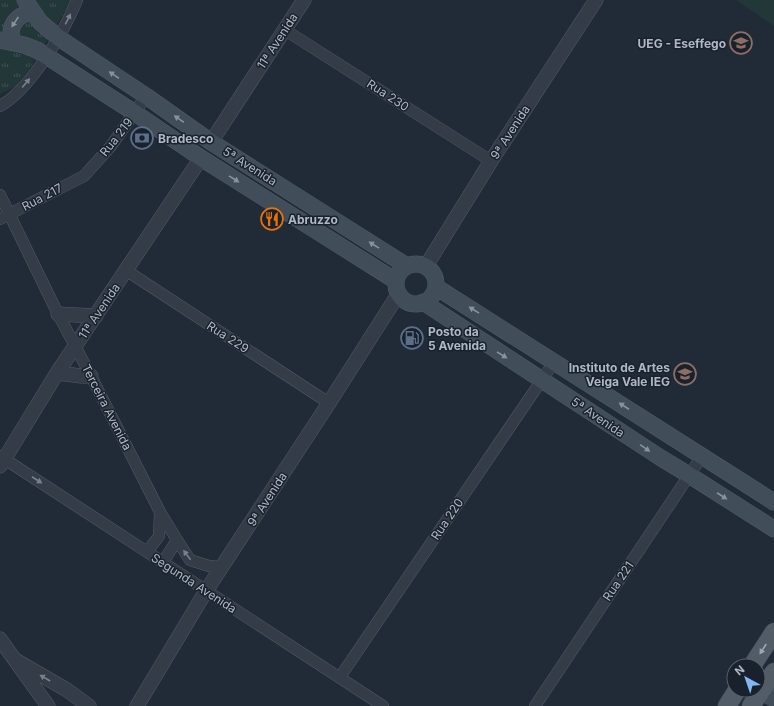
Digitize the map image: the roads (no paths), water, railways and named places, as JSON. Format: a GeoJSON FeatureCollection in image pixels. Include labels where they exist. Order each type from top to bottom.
{"type":"FeatureCollection","features":[{"type":"Feature","properties":{"kind":"main road","name":"5ª Avenida"},"geometry":{"type":"LineString","coordinates":[[28,6],[40,22],[59,38],[146,96],[211,142],[407,266]]}},
{"type":"Feature","properties":{"kind":"main road"},"geometry":{"type":"LineString","coordinates":[[6,41],[10,35],[14,22],[25,13],[28,6]]}},
{"type":"Feature","properties":{"kind":"main road","name":"5ª Avenida"},"geometry":{"type":"LineString","coordinates":[[6,41],[24,45],[47,56],[398,287]]}},
{"type":"Feature","properties":{"kind":"main road"},"geometry":{"type":"LineString","coordinates":[[419,264],[426,266],[434,274],[436,287],[432,296],[423,302],[412,303],[407,301],[398,287],[398,275],[407,266],[419,264]]}},
{"type":"Feature","properties":{"kind":"main road","name":"5ª Avenida"},"geometry":{"type":"LineString","coordinates":[[436,287],[774,502]]}},
{"type":"Feature","properties":{"kind":"main road","name":"5ª Avenida"},"geometry":{"type":"LineString","coordinates":[[423,302],[660,458],[774,529]]}},
{"type":"Feature","properties":{"kind":"main road"},"geometry":{"type":"LineString","coordinates":[[757,658],[774,632]]}},
{"type":"Feature","properties":{"kind":"main road"},"geometry":{"type":"LineString","coordinates":[[739,698],[758,701],[774,672]]}},
{"type":"Feature","properties":{"kind":"street"},"geometry":{"type":"LineString","coordinates":[[0,106],[6,103],[25,85],[47,56],[59,38],[77,0]]}},
{"type":"Feature","properties":{"kind":"street","name":"11ª Avenida"},"geometry":{"type":"LineString","coordinates":[[211,142],[304,0]]}},
{"type":"Feature","properties":{"kind":"street","name":"9ª Avenida"},"geometry":{"type":"LineString","coordinates":[[426,266],[491,161],[596,0]]}},
{"type":"Feature","properties":{"kind":"street","name":"Rua 230"},"geometry":{"type":"LineString","coordinates":[[285,30],[491,161]]}},
{"type":"Feature","properties":{"kind":"street","name":"Rua 219"},"geometry":{"type":"LineString","coordinates":[[84,176],[111,146],[146,96]]}},
{"type":"Feature","properties":{"kind":"street","name":"11ª Avenida"},"geometry":{"type":"LineString","coordinates":[[1,460],[57,373],[127,271],[201,158]]}},
{"type":"Feature","properties":{"kind":"street","name":"Rua 217"},"geometry":{"type":"LineString","coordinates":[[0,219],[84,176]]}},
{"type":"Feature","properties":{"kind":"street","name":"Terceira Avenida"},"geometry":{"type":"LineString","coordinates":[[0,195],[58,314],[76,346],[160,512],[190,560],[209,566],[222,567]]}},
{"type":"Feature","properties":{"kind":"street","name":"Rua 229"},"geometry":{"type":"LineString","coordinates":[[127,271],[329,403]]}},
{"type":"Feature","properties":{"kind":"street","name":"9ª Avenida"},"geometry":{"type":"LineString","coordinates":[[138,706],[206,591],[329,403],[398,287]]}},
{"type":"Feature","properties":{"kind":"street"},"geometry":{"type":"LineString","coordinates":[[58,314],[96,316]]}},
{"type":"Feature","properties":{"kind":"street","name":"Rua 220"},"geometry":{"type":"LineString","coordinates":[[340,677],[554,362]]}},
{"type":"Feature","properties":{"kind":"street"},"geometry":{"type":"LineString","coordinates":[[57,373],[91,376]]}},
{"type":"Feature","properties":{"kind":"street","name":"Rua 221"},"geometry":{"type":"LineString","coordinates":[[535,706],[702,456]]}},
{"type":"Feature","properties":{"kind":"street","name":"Segunda Avenida"},"geometry":{"type":"LineString","coordinates":[[1,460],[163,562],[383,706]]}},
{"type":"Feature","properties":{"kind":"street","name":"Terceira Avenida"},"geometry":{"type":"LineString","coordinates":[[147,552],[159,536],[160,512]]}},
{"type":"Feature","properties":{"kind":"street"},"geometry":{"type":"LineString","coordinates":[[163,562],[177,540]]}},
{"type":"Feature","properties":{"kind":"street"},"geometry":{"type":"LineString","coordinates":[[0,639],[47,705],[60,692],[67,690]]}},
{"type":"Feature","properties":{"kind":"street"},"geometry":{"type":"LineString","coordinates":[[17,662],[67,690],[89,706]]}},
{"type":"Feature","properties":{"kind":"place","name":"UEG - Eseffego"},"geometry":{"type":"Point","coordinates":[741,43]}},
{"type":"Feature","properties":{"kind":"place","name":"Bradesco"},"geometry":{"type":"Point","coordinates":[142,138]}},
{"type":"Feature","properties":{"kind":"place","name":"Abruzzo"},"geometry":{"type":"Point","coordinates":[272,219]}},
{"type":"Feature","properties":{"kind":"place","name":"Posto da 5 Avenida"},"geometry":{"type":"Point","coordinates":[412,338]}},
{"type":"Feature","properties":{"kind":"place","name":"Instituto de Artes Veiga Vale IEG"},"geometry":{"type":"Point","coordinates":[685,374]}}]}
